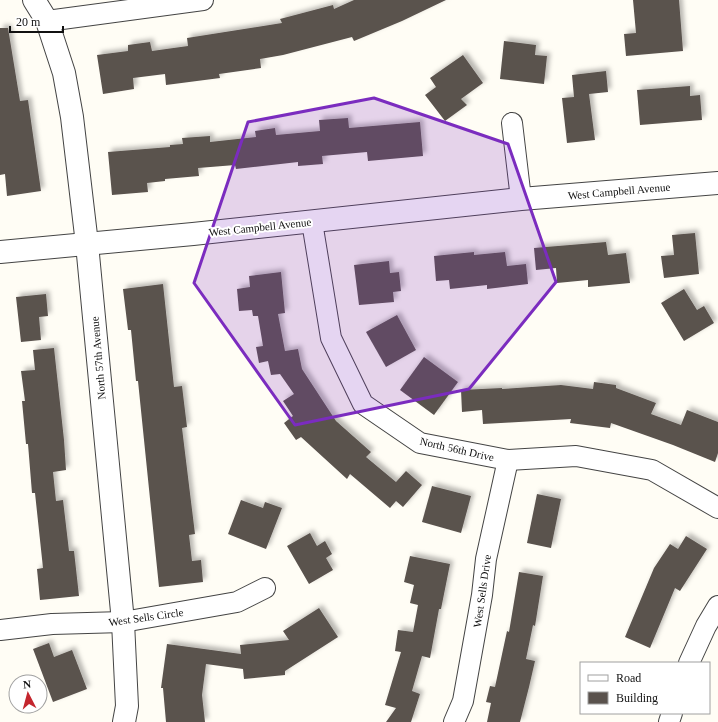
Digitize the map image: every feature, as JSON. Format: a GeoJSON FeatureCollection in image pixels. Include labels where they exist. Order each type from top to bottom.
{"type":"FeatureCollection","features":[{"type":"Feature","properties":{"kind":"street","name":"North 57th Avenue"},"geometry":{"type":"LineString","coordinates":[[34,0],[47,21],[64,73],[72,117],[87,244],[123,622],[127,706],[124,722]]}},
{"type":"Feature","properties":{"kind":"street"},"geometry":{"type":"LineString","coordinates":[[47,21],[203,0]]}},
{"type":"Feature","properties":{"kind":"street"},"geometry":{"type":"LineString","coordinates":[[512,123],[520,199]]}},
{"type":"Feature","properties":{"kind":"street","name":"West Campbell Avenue"},"geometry":{"type":"LineString","coordinates":[[0,252],[312,222],[520,199],[718,183]]}},
{"type":"Feature","properties":{"kind":"street","name":"North 56th Drive"},"geometry":{"type":"LineString","coordinates":[[312,222],[331,338],[363,404],[420,443],[508,460],[576,456],[652,470],[718,508]]}},
{"type":"Feature","properties":{"kind":"street","name":"West Sells Drive"},"geometry":{"type":"LineString","coordinates":[[454,722],[462,701],[482,595],[486,559],[508,460]]}},
{"type":"Feature","properties":{"kind":"street","name":"West Sells Circle"},"geometry":{"type":"LineString","coordinates":[[0,630],[52,624],[123,622],[237,602],[265,588]]}},
{"type":"Feature","properties":{"kind":"street"},"geometry":{"type":"LineString","coordinates":[[689,662],[706,626],[718,606]]}},
{"type":"Feature","properties":{"kind":"highlighted area"},"geometry":{"type":"Polygon","coordinates":[[[374,98],[508,144],[556,282],[469,389],[295,425],[194,283],[248,122],[374,98]]]}},
{"type":"Feature","properties":{"kind":"building"},"geometry":{"type":"Polygon","coordinates":[[[354,0],[446,0],[402,21],[354,41],[352,37],[283,55],[260,59],[261,68],[219,74],[220,78],[166,85],[165,74],[133,78],[134,89],[103,94],[97,55],[128,51],[128,45],[150,42],[152,51],[188,46],[187,38],[282,23],[280,19],[333,5],[334,9],[354,0]]]}},
{"type":"Feature","properties":{"kind":"building"},"geometry":{"type":"Polygon","coordinates":[[[633,0],[679,0],[683,51],[626,56],[624,34],[636,33],[633,0]]]}},
{"type":"Feature","properties":{"kind":"building"},"geometry":{"type":"Polygon","coordinates":[[[0,28],[8,28],[20,101],[28,100],[41,191],[7,196],[5,174],[0,175],[0,28]]]}},
{"type":"Feature","properties":{"kind":"building"},"geometry":{"type":"Polygon","coordinates":[[[504,41],[536,45],[535,55],[547,56],[544,84],[500,79],[504,41]]]}},
{"type":"Feature","properties":{"kind":"building"},"geometry":{"type":"Polygon","coordinates":[[[463,55],[483,83],[461,99],[467,105],[445,121],[425,95],[436,87],[430,78],[463,55]]]}},
{"type":"Feature","properties":{"kind":"building"},"geometry":{"type":"Polygon","coordinates":[[[606,71],[608,92],[589,94],[595,140],[567,143],[562,98],[574,97],[572,75],[606,71]]]}},
{"type":"Feature","properties":{"kind":"building"},"geometry":{"type":"Polygon","coordinates":[[[690,86],[690,96],[700,95],[702,120],[640,125],[637,90],[690,86]]]}},
{"type":"Feature","properties":{"kind":"building"},"geometry":{"type":"Polygon","coordinates":[[[348,118],[349,128],[420,122],[423,156],[368,161],[367,152],[322,156],[323,164],[298,166],[298,162],[236,169],[235,165],[198,168],[199,176],[165,179],[165,181],[147,183],[148,192],[112,195],[108,152],[170,147],[170,145],[183,144],[182,138],[210,136],[210,142],[256,137],[255,131],[275,128],[276,135],[320,131],[319,120],[348,118]]]}},
{"type":"Feature","properties":{"kind":"building"},"geometry":{"type":"Polygon","coordinates":[[[695,233],[699,274],[664,278],[661,256],[674,255],[672,235],[695,233]]]}},
{"type":"Feature","properties":{"kind":"building"},"geometry":{"type":"Polygon","coordinates":[[[606,242],[608,255],[626,253],[630,283],[588,287],[588,280],[557,283],[556,268],[536,270],[534,248],[606,242]]]}},
{"type":"Feature","properties":{"kind":"building"},"geometry":{"type":"Polygon","coordinates":[[[474,252],[474,255],[505,252],[507,266],[526,264],[528,284],[487,289],[487,285],[450,289],[449,280],[436,281],[434,256],[474,252]]]}},
{"type":"Feature","properties":{"kind":"building"},"geometry":{"type":"Polygon","coordinates":[[[389,261],[390,273],[399,272],[401,291],[393,292],[394,302],[359,305],[354,265],[389,261]]]}},
{"type":"Feature","properties":{"kind":"building"},"geometry":{"type":"Polygon","coordinates":[[[281,272],[285,313],[278,314],[285,351],[298,349],[302,369],[336,421],[371,452],[366,457],[396,482],[406,471],[422,485],[403,507],[396,501],[390,508],[350,474],[347,479],[301,437],[296,440],[284,423],[293,416],[283,401],[294,394],[280,374],[271,375],[268,361],[259,363],[256,347],[263,346],[258,316],[253,316],[252,310],[239,311],[237,289],[250,287],[249,276],[281,272]]]}},
{"type":"Feature","properties":{"kind":"building"},"geometry":{"type":"Polygon","coordinates":[[[163,284],[174,387],[182,386],[187,427],[182,428],[195,534],[189,535],[192,561],[201,560],[203,582],[159,587],[138,381],[136,381],[131,330],[128,330],[123,289],[163,284]]]}},
{"type":"Feature","properties":{"kind":"building"},"geometry":{"type":"Polygon","coordinates":[[[684,289],[697,310],[704,306],[714,323],[684,341],[661,303],[684,289]]]}},
{"type":"Feature","properties":{"kind":"building"},"geometry":{"type":"Polygon","coordinates":[[[46,294],[48,316],[39,317],[41,340],[21,342],[16,297],[46,294]]]}},
{"type":"Feature","properties":{"kind":"building"},"geometry":{"type":"Polygon","coordinates":[[[397,315],[416,350],[386,367],[366,332],[397,315]]]}},
{"type":"Feature","properties":{"kind":"building"},"geometry":{"type":"Polygon","coordinates":[[[54,348],[66,470],[53,472],[56,501],[63,500],[69,551],[74,551],[79,596],[40,600],[37,569],[43,568],[35,493],[32,493],[28,444],[26,444],[22,401],[25,401],[21,371],[35,370],[33,350],[54,348]]]}},
{"type":"Feature","properties":{"kind":"building"},"geometry":{"type":"Polygon","coordinates":[[[424,357],[458,382],[434,415],[400,390],[424,357]]]}},
{"type":"Feature","properties":{"kind":"building"},"geometry":{"type":"Polygon","coordinates":[[[594,382],[616,385],[616,388],[656,403],[651,414],[681,425],[687,410],[718,422],[718,453],[715,462],[611,423],[610,428],[570,423],[571,419],[483,424],[482,410],[462,412],[461,390],[561,385],[593,389],[594,382]]]}},
{"type":"Feature","properties":{"kind":"building"},"geometry":{"type":"Polygon","coordinates":[[[432,486],[471,496],[461,533],[422,522],[432,486]]]}},
{"type":"Feature","properties":{"kind":"building"},"geometry":{"type":"Polygon","coordinates":[[[537,494],[561,499],[551,548],[527,543],[537,494]]]}},
{"type":"Feature","properties":{"kind":"building"},"geometry":{"type":"Polygon","coordinates":[[[241,500],[263,508],[265,502],[282,508],[266,549],[228,534],[241,500]]]}},
{"type":"Feature","properties":{"kind":"building"},"geometry":{"type":"Polygon","coordinates":[[[310,533],[317,546],[325,541],[332,554],[326,558],[333,570],[309,584],[287,546],[310,533]]]}},
{"type":"Feature","properties":{"kind":"building"},"geometry":{"type":"Polygon","coordinates":[[[686,536],[707,549],[680,591],[675,588],[650,648],[625,637],[654,568],[670,544],[678,549],[686,536]]]}},
{"type":"Feature","properties":{"kind":"building"},"geometry":{"type":"Polygon","coordinates":[[[410,556],[450,564],[441,609],[439,609],[430,658],[422,656],[412,691],[420,694],[411,722],[386,722],[396,708],[385,705],[401,652],[395,651],[398,630],[413,632],[418,605],[410,603],[414,585],[404,582],[410,556]]]}},
{"type":"Feature","properties":{"kind":"building"},"geometry":{"type":"Polygon","coordinates":[[[519,572],[543,576],[535,626],[533,625],[526,659],[535,661],[520,722],[487,722],[491,703],[486,702],[490,686],[495,687],[507,631],[509,632],[519,572]]]}},
{"type":"Feature","properties":{"kind":"building"},"geometry":{"type":"Polygon","coordinates":[[[319,608],[338,637],[285,671],[285,675],[244,679],[243,669],[206,664],[202,695],[205,722],[166,722],[163,688],[161,688],[167,644],[241,654],[240,645],[289,640],[283,631],[319,608]]]}},
{"type":"Feature","properties":{"kind":"building"},"geometry":{"type":"Polygon","coordinates":[[[49,643],[54,657],[72,650],[87,689],[53,702],[48,689],[48,674],[42,674],[33,649],[49,643]]]}}]}
